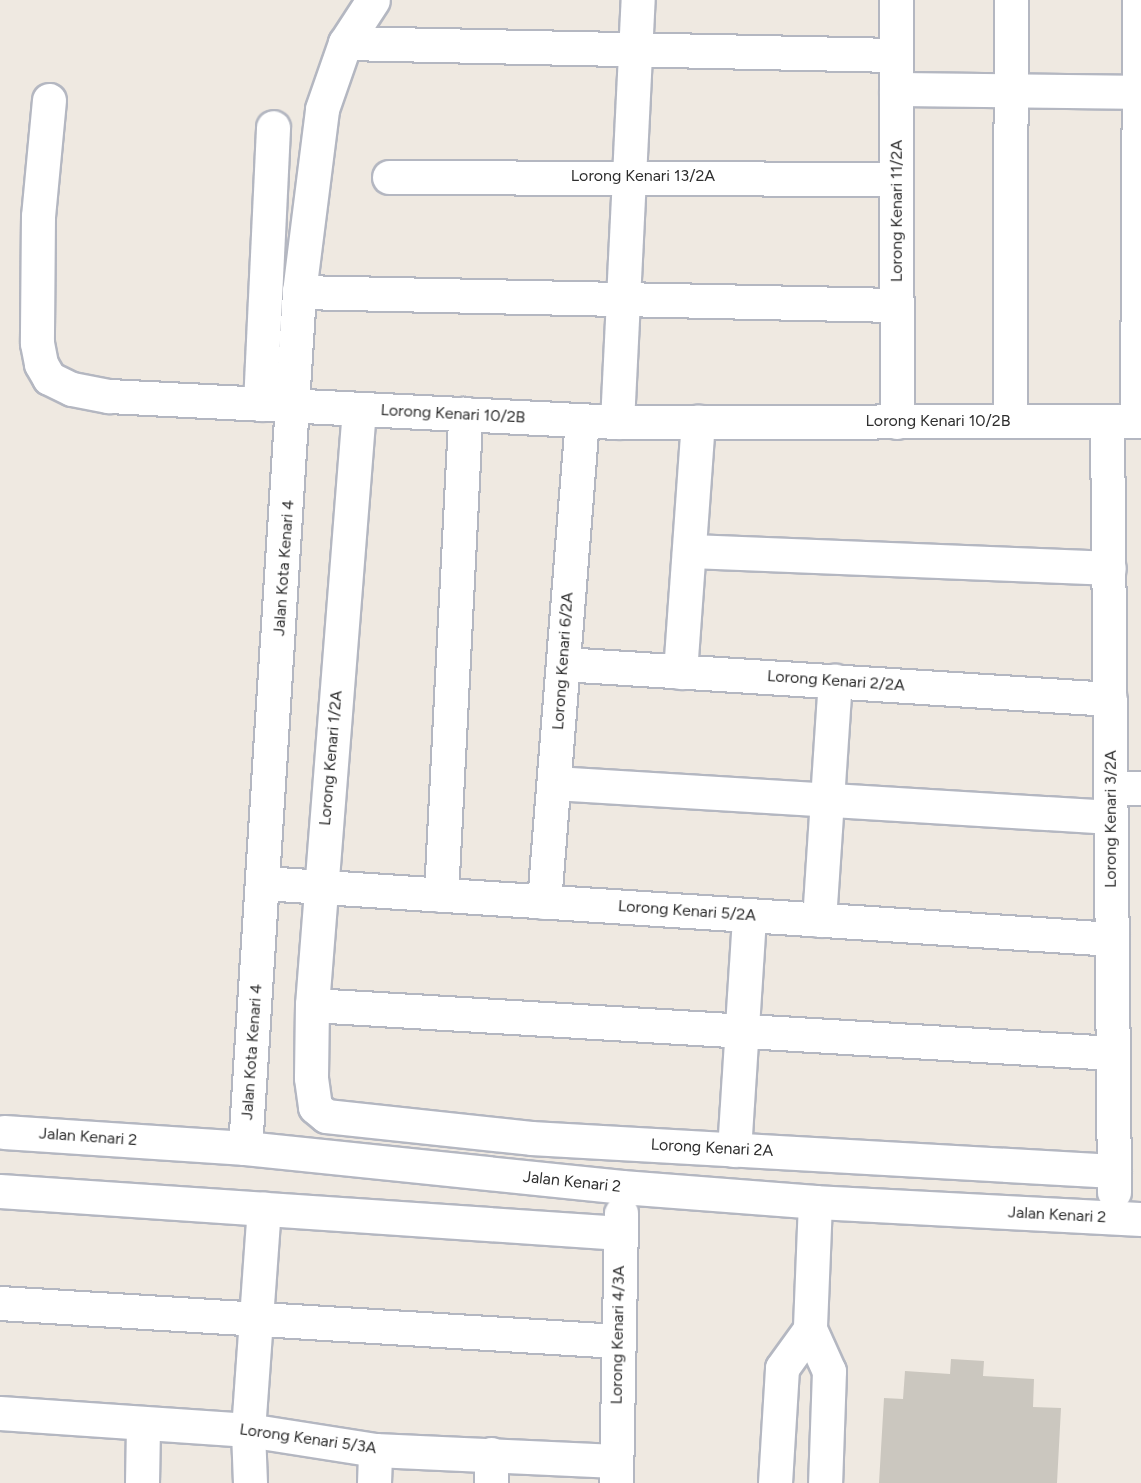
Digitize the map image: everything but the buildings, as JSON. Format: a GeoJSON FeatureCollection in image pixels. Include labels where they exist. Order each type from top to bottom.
{"type":"FeatureCollection","features":[{"type":"Feature","properties":{"kind":"street","name":"Jalan Kota Kenari 4"},"geometry":{"type":"LineString","coordinates":[[245,1148],[294,406],[299,292],[322,109],[345,43],[373,0]]}},
{"type":"Feature","properties":{"kind":"street"},"geometry":{"type":"LineString","coordinates":[[617,422],[638,0]]}},
{"type":"Feature","properties":{"kind":"street","name":"Lorong Kenari 11/2A"},"geometry":{"type":"LineString","coordinates":[[896,0],[897,422]]}},
{"type":"Feature","properties":{"kind":"street"},"geometry":{"type":"LineString","coordinates":[[1010,421],[1011,0]]}},
{"type":"Feature","properties":{"kind":"street","name":"Lorong Kenari 3/2A"},"geometry":{"type":"LineString","coordinates":[[1128,1218],[1113,1053],[1112,939],[1121,798],[1110,699],[1109,568],[1128,421],[1140,172],[1139,0]]}},
{"type":"Feature","properties":{"kind":"street"},"geometry":{"type":"LineString","coordinates":[[345,43],[896,55]]}},
{"type":"Feature","properties":{"kind":"street"},"geometry":{"type":"LineString","coordinates":[[896,89],[1138,92]]}},
{"type":"Feature","properties":{"kind":"street","name":"Lorong Kenari 10/2B"},"geometry":{"type":"LineString","coordinates":[[49,100],[38,216],[37,332],[41,364],[49,378],[72,389],[109,396],[617,422],[1128,421]]}},
{"type":"Feature","properties":{"kind":"street"},"geometry":{"type":"LineString","coordinates":[[260,404],[273,127]]}},
{"type":"Feature","properties":{"kind":"street","name":"Lorong Kenari 13/2A"},"geometry":{"type":"LineString","coordinates":[[389,177],[630,175],[896,179]]}},
{"type":"Feature","properties":{"kind":"street"},"geometry":{"type":"LineString","coordinates":[[299,292],[897,305]]}},
{"type":"Feature","properties":{"kind":"street","name":"Lorong Kenari 1/2A"},"geometry":{"type":"LineString","coordinates":[[315,1107],[310,1078],[312,1005],[359,409]]}},
{"type":"Feature","properties":{"kind":"street"},"geometry":{"type":"LineString","coordinates":[[441,895],[465,414]]}},
{"type":"Feature","properties":{"kind":"street","name":"Lorong Kenari 6/2A"},"geometry":{"type":"LineString","coordinates":[[544,902],[582,420]]}},
{"type":"Feature","properties":{"kind":"street"},"geometry":{"type":"LineString","coordinates":[[680,672],[698,422]]}},
{"type":"Feature","properties":{"kind":"street"},"geometry":{"type":"LineString","coordinates":[[689,550],[1109,568]]}},
{"type":"Feature","properties":{"kind":"street","name":"Lorong Kenari 2/2A"},"geometry":{"type":"LineString","coordinates":[[563,664],[1110,699]]}},
{"type":"Feature","properties":{"kind":"street"},"geometry":{"type":"LineString","coordinates":[[819,920],[836,681]]}},
{"type":"Feature","properties":{"kind":"street"},"geometry":{"type":"LineString","coordinates":[[554,783],[827,800],[1121,798]]}},
{"type":"Feature","properties":{"kind":"street","name":"Lorong Kenari 5/2A"},"geometry":{"type":"LineString","coordinates":[[263,884],[1112,939]]}},
{"type":"Feature","properties":{"kind":"street"},"geometry":{"type":"LineString","coordinates":[[734,1150],[749,915]]}},
{"type":"Feature","properties":{"kind":"street"},"geometry":{"type":"LineString","coordinates":[[312,1005],[1113,1053]]}},
{"type":"Feature","properties":{"kind":"street","name":"Lorong Kenari 2A"},"geometry":{"type":"LineString","coordinates":[[315,1107],[326,1116],[531,1138],[734,1150],[1123,1161]]}},
{"type":"Feature","properties":{"kind":"street","name":"Jalan Kenari 2"},"geometry":{"type":"LineString","coordinates":[[4,1132],[245,1148],[622,1187],[815,1202],[1128,1218]]}},
{"type":"Feature","properties":{"kind":"street","name":"Lorong Kenari 4/3A"},"geometry":{"type":"LineString","coordinates":[[616,1472],[622,1187]]}},
{"type":"Feature","properties":{"kind":"street"},"geometry":{"type":"LineString","coordinates":[[0,1191],[621,1233]]}},
{"type":"Feature","properties":{"kind":"street"},"geometry":{"type":"LineString","coordinates":[[815,1202],[810,1329],[830,1371],[825,1483]]}},
{"type":"Feature","properties":{"kind":"street"},"geometry":{"type":"LineString","coordinates":[[250,1483],[248,1430],[254,1320],[264,1209]]}},
{"type":"Feature","properties":{"kind":"street"},"geometry":{"type":"LineString","coordinates":[[0,1303],[617,1341]]}},
{"type":"Feature","properties":{"kind":"street"},"geometry":{"type":"LineString","coordinates":[[775,1483],[782,1368],[810,1329]]}},
{"type":"Feature","properties":{"kind":"street","name":"Lorong Kenari 5/3A"},"geometry":{"type":"LineString","coordinates":[[0,1413],[248,1430],[491,1468],[616,1472]]}},
{"type":"Feature","properties":{"kind":"street"},"geometry":{"type":"LineString","coordinates":[[142,1483],[143,1423]]}},
{"type":"Feature","properties":{"kind":"street"},"geometry":{"type":"LineString","coordinates":[[374,1483],[375,1449]]}}]}
